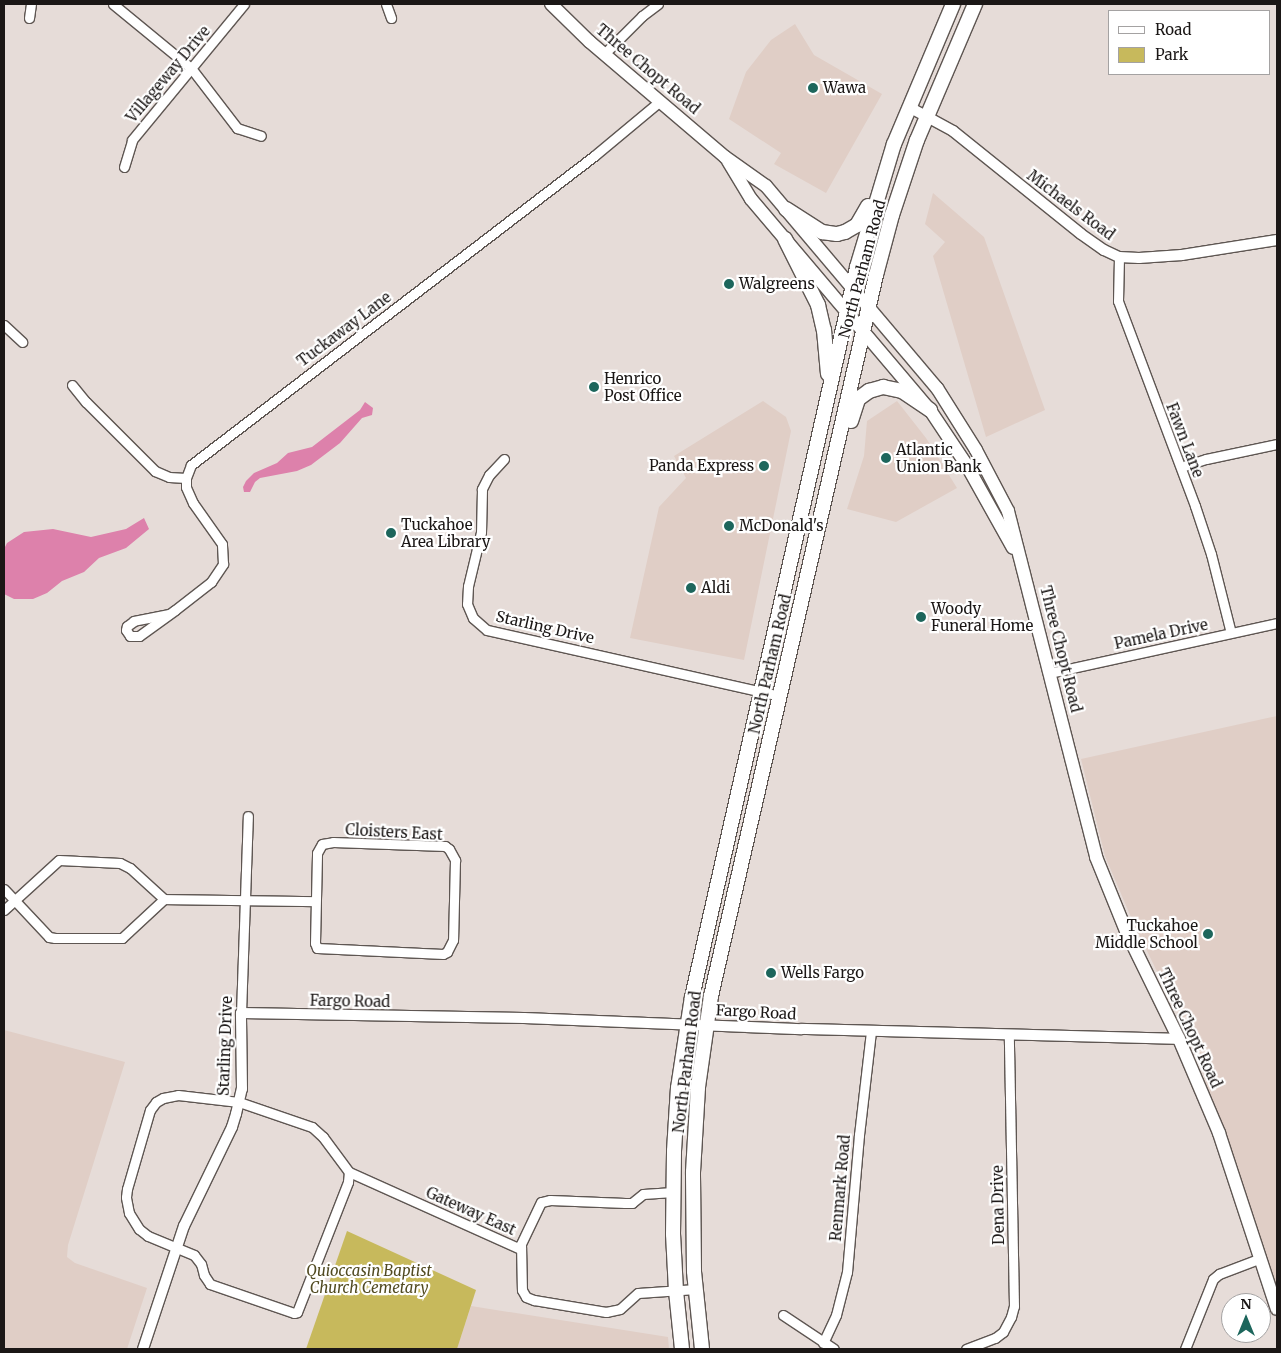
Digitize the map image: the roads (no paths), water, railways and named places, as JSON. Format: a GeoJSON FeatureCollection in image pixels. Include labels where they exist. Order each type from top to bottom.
{"type":"FeatureCollection","features":[{"type":"Feature","properties":{"kind":"highway","name":"North Parham Road"},"geometry":{"type":"LineString","coordinates":[[682,1349],[676,1291],[673,1192],[678,1097],[687,1024],[852,287],[880,189],[909,107],[953,4]]}},
{"type":"Feature","properties":{"kind":"highway","name":"North Parham Road"},"geometry":{"type":"LineString","coordinates":[[702,1349],[692,1224],[693,1158],[706,1025],[721,949],[862,329],[892,215],[927,115],[975,4]]}},
{"type":"Feature","properties":{"kind":"highway"},"geometry":{"type":"LineString","coordinates":[[786,209],[822,232],[845,232],[857,225],[880,189]]}},
{"type":"Feature","properties":{"kind":"highway"},"geometry":{"type":"LineString","coordinates":[[785,239],[818,306],[824,330],[829,386]]}},
{"type":"Feature","properties":{"kind":"highway"},"geometry":{"type":"LineString","coordinates":[[827,484],[843,453],[855,404],[863,394],[875,388],[891,388],[902,391],[930,410]]}},
{"type":"Feature","properties":{"kind":"main road","name":"Three Chopt Road"},"geometry":{"type":"LineString","coordinates":[[551,4],[604,54],[725,157],[766,186],[936,388],[973,445],[1008,511],[1096,857],[1126,931],[1179,1039],[1219,1133],[1277,1309]]}},
{"type":"Feature","properties":{"kind":"main road","name":"Three Chopt Road"},"geometry":{"type":"LineString","coordinates":[[725,157],[751,199],[930,410],[966,464],[1020,559]]}},
{"type":"Feature","properties":{"kind":"street"},"geometry":{"type":"LineString","coordinates":[[29,18],[31,4]]}},
{"type":"Feature","properties":{"kind":"street"},"geometry":{"type":"LineString","coordinates":[[113,4],[190,68],[237,128],[261,136]]}},
{"type":"Feature","properties":{"kind":"street","name":"Villageway Drive"},"geometry":{"type":"LineString","coordinates":[[124,167],[132,140],[244,4]]}},
{"type":"Feature","properties":{"kind":"street"},"geometry":{"type":"LineString","coordinates":[[386,4],[391,18]]}},
{"type":"Feature","properties":{"kind":"street"},"geometry":{"type":"LineString","coordinates":[[604,54],[642,16],[658,4]]}},
{"type":"Feature","properties":{"kind":"street","name":"Tuckaway Lane"},"geometry":{"type":"LineString","coordinates":[[186,478],[189,468],[196,460],[594,156],[660,101]]}},
{"type":"Feature","properties":{"kind":"street","name":"Michaels Road"},"geometry":{"type":"LineString","coordinates":[[909,107],[927,115],[953,131],[1081,234],[1104,250],[1119,257],[1139,258],[1182,255],[1277,240]]}},
{"type":"Feature","properties":{"kind":"street","name":"Fawn Lane"},"geometry":{"type":"LineString","coordinates":[[1119,257],[1118,301],[1181,467],[1211,554],[1231,634]]}},
{"type":"Feature","properties":{"kind":"street"},"geometry":{"type":"LineString","coordinates":[[4,325],[22,342]]}},
{"type":"Feature","properties":{"kind":"street"},"geometry":{"type":"LineString","coordinates":[[72,385],[86,402],[155,472],[169,477],[186,478],[186,487],[193,503],[222,544],[223,564],[211,582],[169,614]]}},
{"type":"Feature","properties":{"kind":"street"},"geometry":{"type":"LineString","coordinates":[[1181,467],[1206,459],[1277,444]]}},
{"type":"Feature","properties":{"kind":"street","name":"Starling Drive"},"geometry":{"type":"LineString","coordinates":[[504,459],[489,475],[482,489],[481,532],[468,586],[468,604],[473,618],[487,630],[779,696]]}},
{"type":"Feature","properties":{"kind":"street","name":"Pamela Drive"},"geometry":{"type":"LineString","coordinates":[[1050,673],[1277,624]]}},
{"type":"Feature","properties":{"kind":"street","name":"Starling Drive"},"geometry":{"type":"LineString","coordinates":[[143,1349],[176,1246],[200,1191],[232,1127],[242,1089],[243,900],[248,816]]}},
{"type":"Feature","properties":{"kind":"street","name":"Cloisters East"},"geometry":{"type":"LineString","coordinates":[[333,842],[445,846],[453,853],[453,940],[451,947],[443,954],[320,950],[315,944],[315,901],[317,853],[322,844],[333,842]]}},
{"type":"Feature","properties":{"kind":"street"},"geometry":{"type":"LineString","coordinates":[[4,910],[59,860],[120,863],[130,868],[164,899],[315,901]]}},
{"type":"Feature","properties":{"kind":"street"},"geometry":{"type":"LineString","coordinates":[[4,890],[50,937],[119,939],[127,935],[164,899]]}},
{"type":"Feature","properties":{"kind":"street","name":"Fargo Road"},"geometry":{"type":"LineString","coordinates":[[241,1013],[489,1018],[871,1032],[1179,1039]]}},
{"type":"Feature","properties":{"kind":"street","name":"Renmark Road"},"geometry":{"type":"LineString","coordinates":[[823,1343],[836,1316],[847,1272],[859,1135],[871,1032]]}},
{"type":"Feature","properties":{"kind":"street","name":"Dena Drive"},"geometry":{"type":"LineString","coordinates":[[966,1349],[995,1338],[1002,1332],[1012,1317],[1014,1306],[1009,1034]]}},
{"type":"Feature","properties":{"kind":"street","name":"Gateway East"},"geometry":{"type":"LineString","coordinates":[[176,1246],[148,1236],[139,1230],[126,1204],[127,1189],[150,1110],[156,1102],[170,1096],[239,1102],[312,1127],[323,1136],[349,1172],[520,1249],[522,1239],[541,1202],[550,1200],[625,1204],[632,1203],[643,1194],[673,1192]]}},
{"type":"Feature","properties":{"kind":"street"},"geometry":{"type":"LineString","coordinates":[[176,1246],[198,1260],[210,1284],[294,1313],[297,1312],[348,1182],[349,1172]]}},
{"type":"Feature","properties":{"kind":"street"},"geometry":{"type":"LineString","coordinates":[[520,1249],[522,1290],[526,1297],[534,1300],[616,1311],[638,1293],[696,1290]]}},
{"type":"Feature","properties":{"kind":"street"},"geometry":{"type":"LineString","coordinates":[[1185,1349],[1213,1279],[1219,1274],[1261,1258]]}},
{"type":"Feature","properties":{"kind":"street"},"geometry":{"type":"LineString","coordinates":[[783,1315],[834,1349]]}},
{"type":"Feature","properties":{"kind":"place","name":"Wawa"},"geometry":{"type":"Point","coordinates":[813,88]}},
{"type":"Feature","properties":{"kind":"place","name":"Walgreens"},"geometry":{"type":"Point","coordinates":[729,284]}},
{"type":"Feature","properties":{"kind":"place","name":"Henrico Post Office"},"geometry":{"type":"Point","coordinates":[594,387]}},
{"type":"Feature","properties":{"kind":"place","name":"Atlantic Union Bank"},"geometry":{"type":"Point","coordinates":[886,458]}},
{"type":"Feature","properties":{"kind":"place","name":"Panda Express"},"geometry":{"type":"Point","coordinates":[764,466]}},
{"type":"Feature","properties":{"kind":"place","name":"McDonald's"},"geometry":{"type":"Point","coordinates":[729,526]}},
{"type":"Feature","properties":{"kind":"place","name":"Tuckahoe Area Library"},"geometry":{"type":"Point","coordinates":[391,533]}},
{"type":"Feature","properties":{"kind":"place","name":"Aldi"},"geometry":{"type":"Point","coordinates":[691,588]}},
{"type":"Feature","properties":{"kind":"place","name":"Woody Funeral Home"},"geometry":{"type":"Point","coordinates":[921,617]}},
{"type":"Feature","properties":{"kind":"place","name":"Tuckahoe Middle School"},"geometry":{"type":"Point","coordinates":[1208,934]}},
{"type":"Feature","properties":{"kind":"place","name":"Wells Fargo"},"geometry":{"type":"Point","coordinates":[771,973]}},
{"type":"Feature","properties":{"kind":"park label","name":"Quioccasin Baptist Church Cemetary"},"geometry":{"type":"Point","coordinates":[369,1278]}}]}
